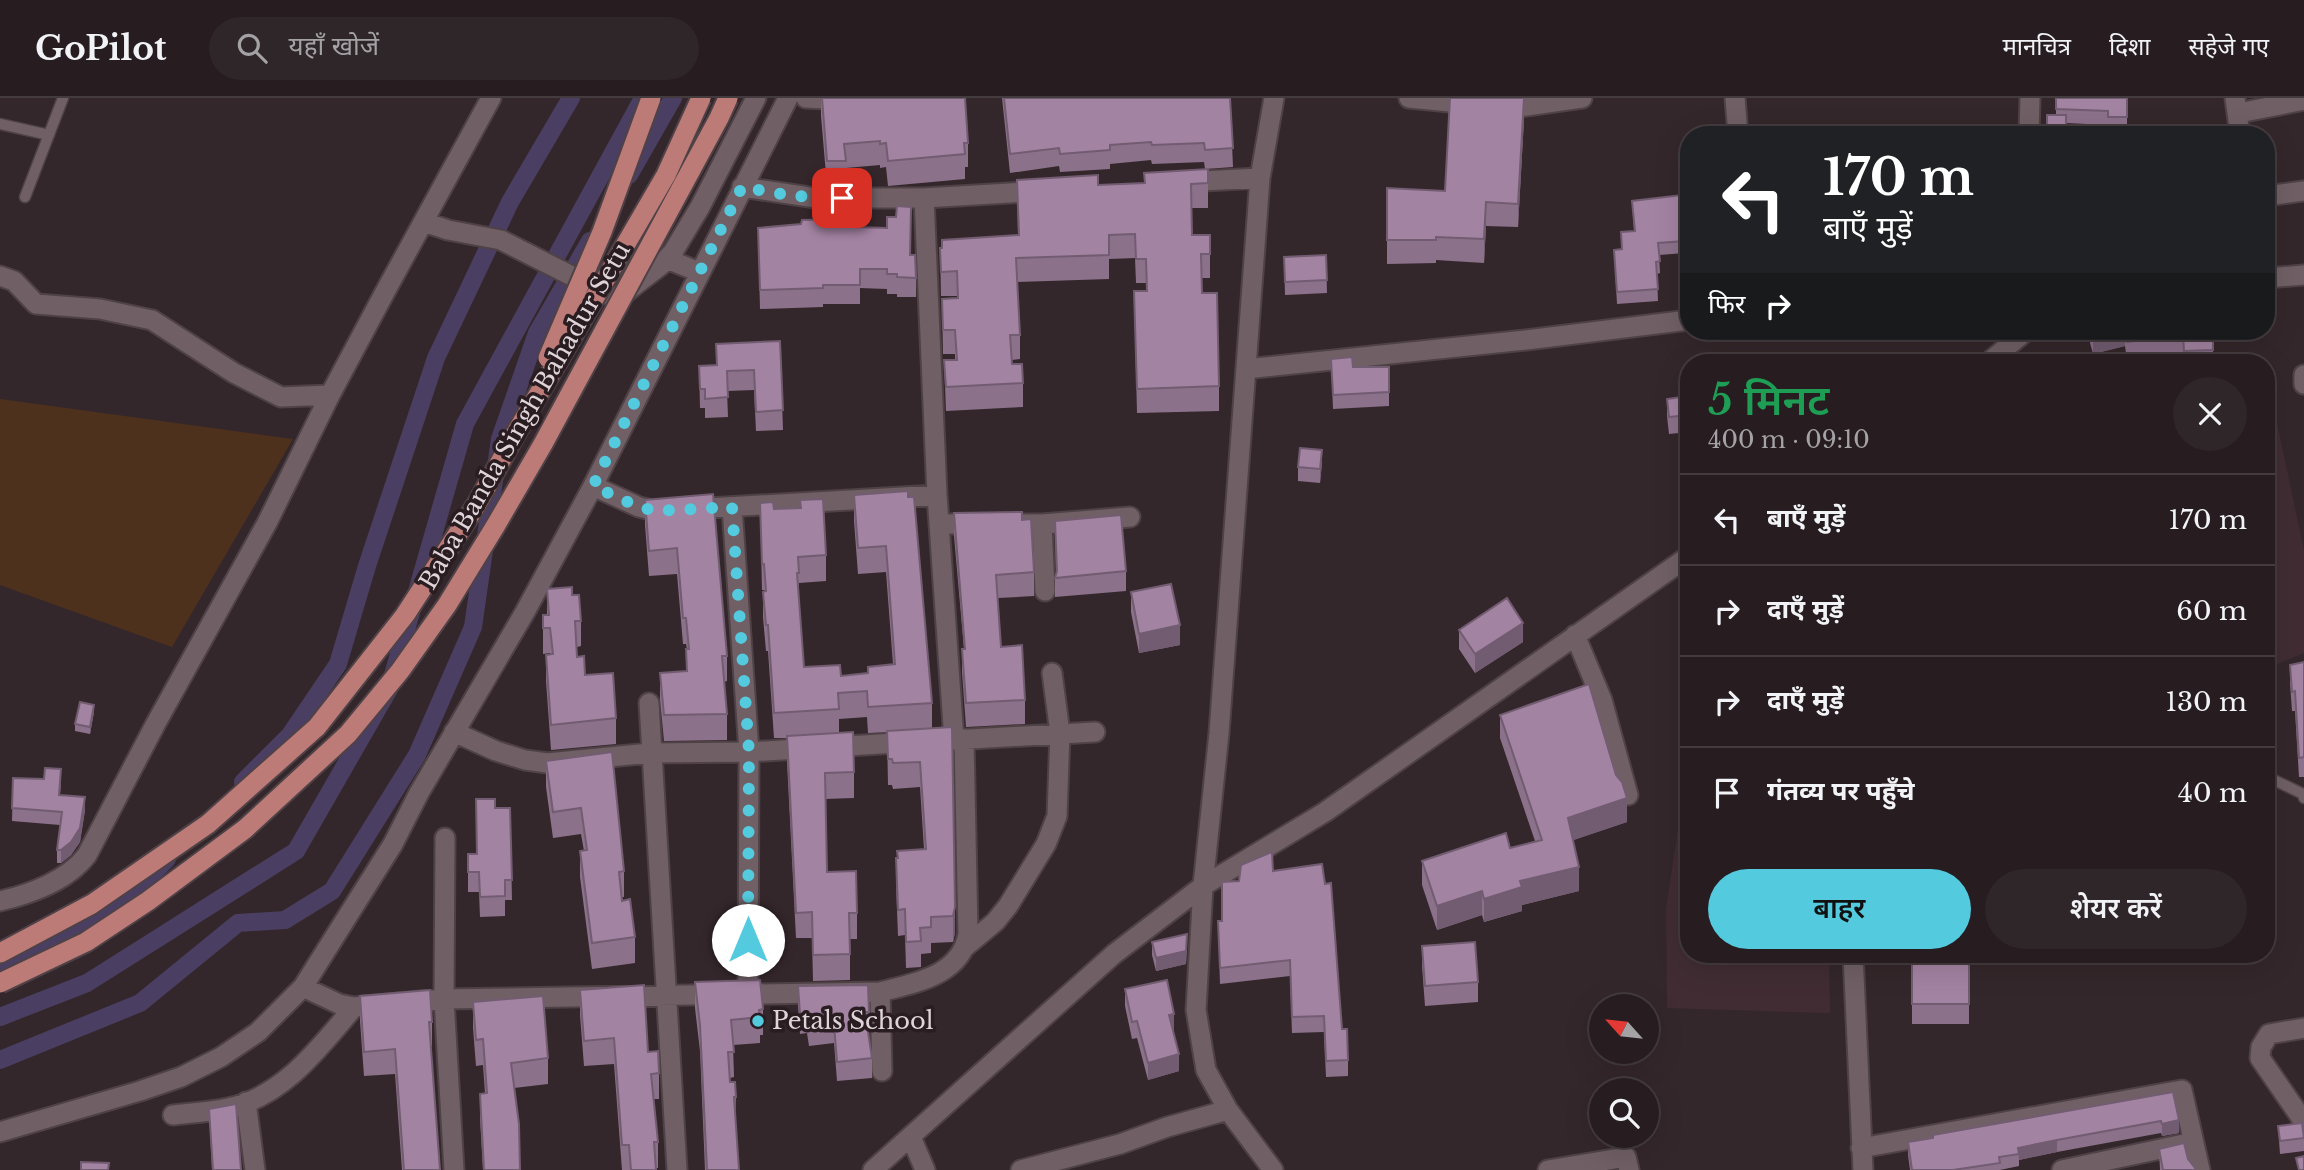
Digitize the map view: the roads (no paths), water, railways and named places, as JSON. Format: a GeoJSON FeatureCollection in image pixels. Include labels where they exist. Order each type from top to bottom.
{"type":"FeatureCollection","features":[{"type":"Feature","properties":{"kind":"highway"},"geometry":{"type":"LineString","coordinates":[[516,433],[602,232],[651,98]]}},
{"type":"Feature","properties":{"kind":"highway","name":"Baba Banda Singh Bahadur Setu"},"geometry":{"type":"LineString","coordinates":[[0,953],[92,904],[208,824],[317,727],[405,615],[477,504],[666,175],[701,98]]}},
{"type":"Feature","properties":{"kind":"highway","name":"Baba Banda Singh Bahadur Setu"},"geometry":{"type":"LineString","coordinates":[[0,983],[86,942],[148,901],[245,829],[348,734],[400,671],[447,606],[543,444],[719,118],[727,98]]}},
{"type":"Feature","properties":{"kind":"street"},"geometry":{"type":"LineString","coordinates":[[0,901],[64,878],[77,868],[87,855],[155,725],[267,523],[330,395],[491,98]]}},
{"type":"Feature","properties":{"kind":"street"},"geometry":{"type":"LineString","coordinates":[[424,222],[448,230],[501,240],[617,299],[667,259],[700,207],[756,98]]}},
{"type":"Feature","properties":{"kind":"street"},"geometry":{"type":"LineString","coordinates":[[0,1132],[181,1077],[222,1057],[258,1032],[303,987],[393,844],[454,732],[525,612],[593,486],[788,98]]}},
{"type":"Feature","properties":{"kind":"street"},"geometry":{"type":"LineString","coordinates":[[806,98],[825,101],[863,100]]}},
{"type":"Feature","properties":{"kind":"street"},"geometry":{"type":"LineString","coordinates":[[1273,1170],[1228,1110],[1206,1070],[1196,1010],[1203,886],[1219,733],[1260,178],[1274,98]]}},
{"type":"Feature","properties":{"kind":"street"},"geometry":{"type":"LineString","coordinates":[[1409,98],[1512,108],[1582,98]]}},
{"type":"Feature","properties":{"kind":"street"},"geometry":{"type":"LineString","coordinates":[[1735,98],[1737,126]]}},
{"type":"Feature","properties":{"kind":"street"},"geometry":{"type":"LineString","coordinates":[[2029,126],[2030,98]]}},
{"type":"Feature","properties":{"kind":"street"},"geometry":{"type":"LineString","coordinates":[[2239,126],[2237,105],[2304,100]]}},
{"type":"Feature","properties":{"kind":"street"},"geometry":{"type":"LineString","coordinates":[[1166,183],[1260,178]]}},
{"type":"Feature","properties":{"kind":"street"},"geometry":{"type":"LineString","coordinates":[[742,187],[816,198],[924,198],[1058,190]]}},
{"type":"Feature","properties":{"kind":"street"},"geometry":{"type":"LineString","coordinates":[[2275,195],[2304,191]]}},
{"type":"Feature","properties":{"kind":"street"},"geometry":{"type":"LineString","coordinates":[[924,198],[946,740],[968,934],[965,947]]}},
{"type":"Feature","properties":{"kind":"street"},"geometry":{"type":"LineString","coordinates":[[667,259],[699,272]]}},
{"type":"Feature","properties":{"kind":"street"},"geometry":{"type":"LineString","coordinates":[[2275,277],[2304,275]]}},
{"type":"Feature","properties":{"kind":"street"},"geometry":{"type":"LineString","coordinates":[[0,276],[14,281],[36,304],[100,309],[152,320],[234,373],[281,397],[330,395]]}},
{"type":"Feature","properties":{"kind":"street"},"geometry":{"type":"LineString","coordinates":[[1246,369],[1680,321]]}},
{"type":"Feature","properties":{"kind":"street"},"geometry":{"type":"LineString","coordinates":[[1999,354],[2015,340]]}},
{"type":"Feature","properties":{"kind":"street"},"geometry":{"type":"LineString","coordinates":[[2304,375],[2304,384]]}},
{"type":"Feature","properties":{"kind":"street"},"geometry":{"type":"LineString","coordinates":[[593,486],[639,507],[656,511],[937,495]]}},
{"type":"Feature","properties":{"kind":"street"},"geometry":{"type":"LineString","coordinates":[[732,507],[749,752],[748,993]]}},
{"type":"Feature","properties":{"kind":"street"},"geometry":{"type":"LineString","coordinates":[[939,524],[1042,523],[1130,517]]}},
{"type":"Feature","properties":{"kind":"street"},"geometry":{"type":"LineString","coordinates":[[1042,523],[1045,591]]}},
{"type":"Feature","properties":{"kind":"street"},"geometry":{"type":"LineString","coordinates":[[873,1170],[1114,954],[1203,886],[1325,813],[1680,562]]}},
{"type":"Feature","properties":{"kind":"street"},"geometry":{"type":"LineString","coordinates":[[1575,635],[1602,700],[1628,795]]}},
{"type":"Feature","properties":{"kind":"street"},"geometry":{"type":"LineString","coordinates":[[303,987],[339,1004],[354,1007],[444,999],[880,992],[942,972],[957,959],[965,947],[995,922],[1008,906],[1052,831],[1060,795],[1060,733],[1052,673]]}},
{"type":"Feature","properties":{"kind":"street"},"geometry":{"type":"LineString","coordinates":[[649,703],[677,1170]]}},
{"type":"Feature","properties":{"kind":"street"},"geometry":{"type":"LineString","coordinates":[[454,732],[496,751],[547,763],[650,753],[749,752],[1095,732]]}},
{"type":"Feature","properties":{"kind":"street"},"geometry":{"type":"LineString","coordinates":[[445,838],[444,999],[454,1170]]}},
{"type":"Feature","properties":{"kind":"street"},"geometry":{"type":"LineString","coordinates":[[1853,963],[1863,1170]]}},
{"type":"Feature","properties":{"kind":"street"},"geometry":{"type":"LineString","coordinates":[[880,992],[882,1071]]}},
{"type":"Feature","properties":{"kind":"street"},"geometry":{"type":"LineString","coordinates":[[173,1115],[228,1108],[246,1102],[286,1080],[306,1063],[354,1007]]}},
{"type":"Feature","properties":{"kind":"street"},"geometry":{"type":"LineString","coordinates":[[2304,1028],[2269,1034],[2261,1047],[2260,1058],[2304,1122]]}},
{"type":"Feature","properties":{"kind":"street"},"geometry":{"type":"LineString","coordinates":[[1861,1148],[2182,1090],[2200,1170]]}},
{"type":"Feature","properties":{"kind":"street"},"geometry":{"type":"LineString","coordinates":[[246,1102],[255,1170]]}},
{"type":"Feature","properties":{"kind":"street"},"geometry":{"type":"LineString","coordinates":[[1021,1170],[1120,1144],[1167,1127],[1228,1110]]}},
{"type":"Feature","properties":{"kind":"street"},"geometry":{"type":"LineString","coordinates":[[911,1137],[925,1170]]}},
{"type":"Feature","properties":{"kind":"street"},"geometry":{"type":"LineString","coordinates":[[2062,1170],[2091,1167],[2194,1142]]}},
{"type":"Feature","properties":{"kind":"street"},"geometry":{"type":"LineString","coordinates":[[1548,1170],[1626,1157],[1629,1170]]}},
{"type":"Feature","properties":{"kind":"lane"},"geometry":{"type":"LineString","coordinates":[[25,197],[63,98]]}},
{"type":"Feature","properties":{"kind":"lane"},"geometry":{"type":"LineString","coordinates":[[0,124],[49,135]]}},
{"type":"Feature","properties":{"kind":"lane"},"geometry":{"type":"LineString","coordinates":[[2275,780],[2303,794],[2304,799]]}},
{"type":"Feature","properties":{"kind":"waterway"},"geometry":{"type":"LineString","coordinates":[[243,782],[290,735],[338,664],[367,566],[436,358],[510,202],[571,98]]}},
{"type":"Feature","properties":{"kind":"waterway"},"geometry":{"type":"LineString","coordinates":[[0,1017],[87,983],[296,851],[389,689],[465,424],[643,98]]}},
{"type":"Feature","properties":{"kind":"waterway"},"geometry":{"type":"LineString","coordinates":[[629,175],[673,98]]}},
{"type":"Feature","properties":{"kind":"waterway"},"geometry":{"type":"LineString","coordinates":[[0,1060],[140,1003],[238,923],[285,920],[332,891],[417,755],[473,627],[500,439],[537,333],[590,241]]}},
{"type":"Feature","properties":{"kind":"waterway"},"geometry":{"type":"LineString","coordinates":[[0,974],[121,904],[167,859]]}},
{"type":"Feature","properties":{"kind":"place","name":"Petals School"},"geometry":{"type":"Point","coordinates":[758,1021]}}]}
